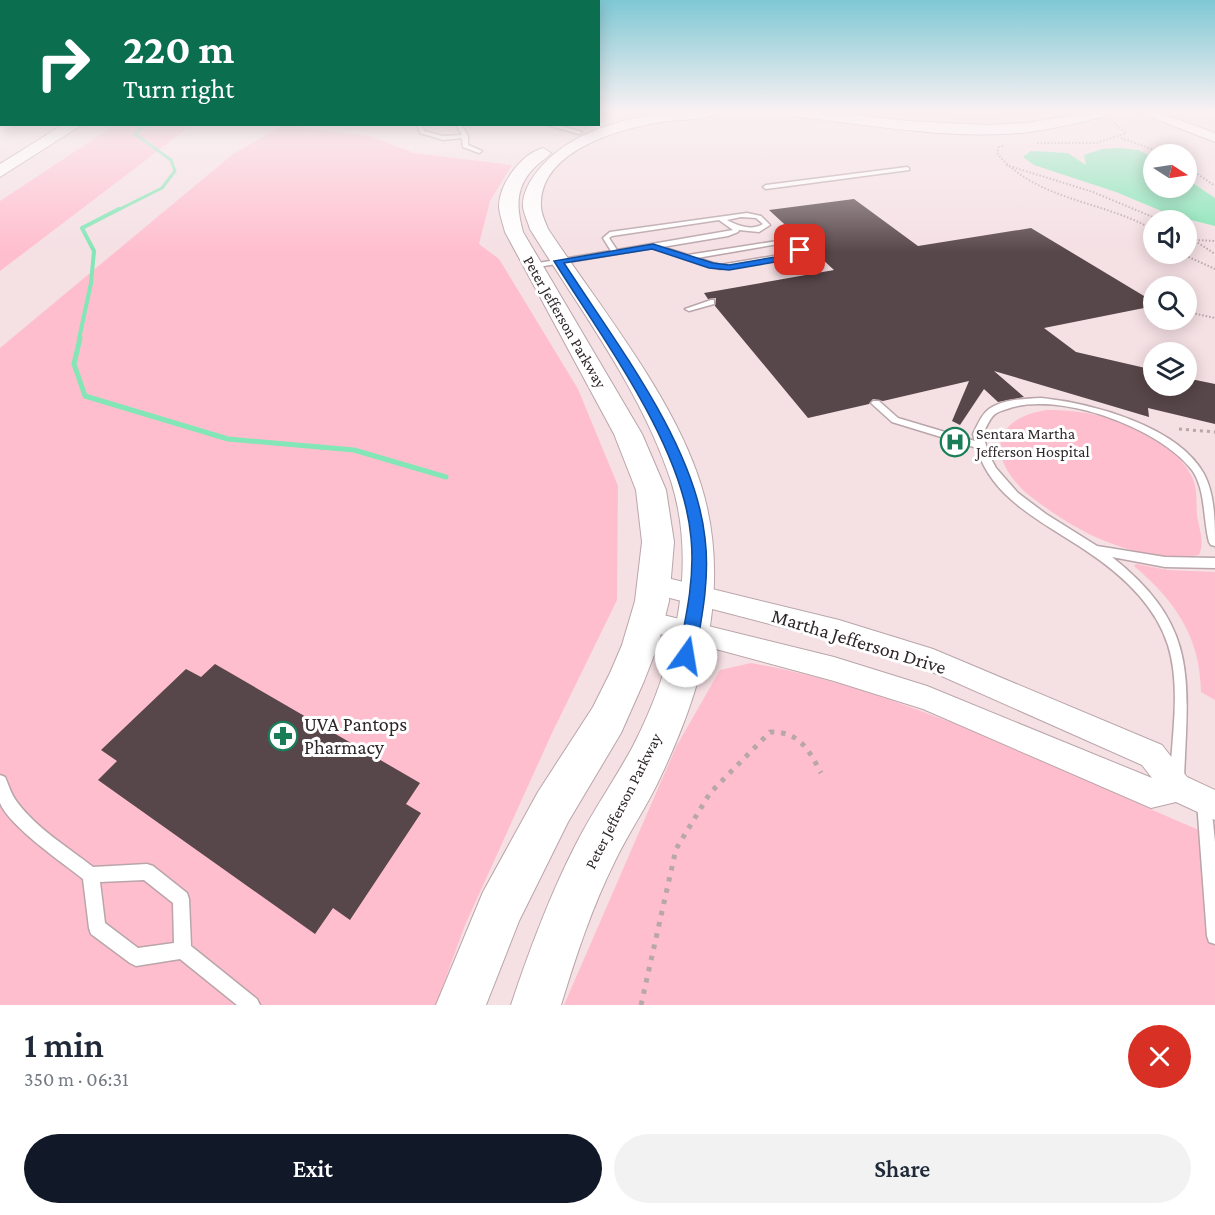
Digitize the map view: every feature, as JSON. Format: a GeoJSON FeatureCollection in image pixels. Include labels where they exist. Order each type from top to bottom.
{"type":"FeatureCollection","features":[{"type":"Feature","properties":{"kind":"highway"},"geometry":{"type":"LineString","coordinates":[[0,172],[21,159]]}},
{"type":"Feature","properties":{"kind":"street","name":"Peter Jefferson Parkway"},"geometry":{"type":"LineString","coordinates":[[461,1005],[500,909],[553,807],[607,720],[640,645],[651,603],[658,542],[651,490],[628,434],[514,232],[508,206],[513,186],[534,159]]}},
{"type":"Feature","properties":{"kind":"street","name":"Peter Jefferson Parkway"},"geometry":{"type":"LineString","coordinates":[[536,1005],[555,946],[598,847],[647,761],[674,694],[695,614],[698,538],[686,484],[663,427],[539,229],[532,205],[540,179],[557,159]]}},
{"type":"Feature","properties":{"kind":"street","name":"Martha Jefferson Drive"},"geometry":{"type":"LineString","coordinates":[[651,603],[695,614],[839,631],[933,660],[1152,755],[1177,787],[1210,803]]}},
{"type":"Feature","properties":{"kind":"street","name":"Martha Jefferson Drive"},"geometry":{"type":"LineString","coordinates":[[651,603],[695,614],[834,669],[927,698],[1151,793],[1177,787]]}},
{"type":"Feature","properties":{"kind":"lane"},"geometry":{"type":"LineString","coordinates":[[766,188],[907,169]]}},
{"type":"Feature","properties":{"kind":"lane"},"geometry":{"type":"LineString","coordinates":[[615,252],[606,238],[610,234],[750,214],[762,219],[767,225],[759,230],[736,228],[723,219]]}},
{"type":"Feature","properties":{"kind":"lane"},"geometry":{"type":"LineString","coordinates":[[532,266],[725,234],[736,231],[736,228]]}},
{"type":"Feature","properties":{"kind":"lane"},"geometry":{"type":"LineString","coordinates":[[653,246],[712,266],[729,267],[786,258],[800,254],[800,250],[790,242],[771,243],[688,257]]}},
{"type":"Feature","properties":{"kind":"lane"},"geometry":{"type":"LineString","coordinates":[[771,243],[786,258]]}},
{"type":"Feature","properties":{"kind":"lane"},"geometry":{"type":"LineString","coordinates":[[689,309],[710,305]]}},
{"type":"Feature","properties":{"kind":"lane"},"geometry":{"type":"LineString","coordinates":[[1177,787],[1180,674],[1168,627],[1156,605],[1122,571],[1092,548],[1011,496],[992,472],[978,434],[991,412],[1016,402],[1043,400],[1129,420],[1162,437],[1182,452],[1197,470],[1205,487],[1215,542]]}},
{"type":"Feature","properties":{"kind":"lane"},"geometry":{"type":"LineString","coordinates":[[876,403],[895,420],[981,446]]}},
{"type":"Feature","properties":{"kind":"lane"},"geometry":{"type":"LineString","coordinates":[[1092,548],[1165,562],[1215,563]]}},
{"type":"Feature","properties":{"kind":"lane"},"geometry":{"type":"LineString","coordinates":[[0,782],[1,794],[17,815],[91,875],[147,872],[181,899],[183,950]]}},
{"type":"Feature","properties":{"kind":"lane"},"geometry":{"type":"LineString","coordinates":[[1210,803],[1215,936]]}},
{"type":"Feature","properties":{"kind":"lane"},"geometry":{"type":"LineString","coordinates":[[91,875],[97,928],[136,957],[183,950],[250,1005]]}},
{"type":"Feature","properties":{"kind":"path"},"geometry":{"type":"LineString","coordinates":[[1001,159],[1005,165],[1025,181],[1116,210],[1143,224]]}},
{"type":"Feature","properties":{"kind":"path"},"geometry":{"type":"LineString","coordinates":[[1005,165],[1093,192],[1143,213]]}},
{"type":"Feature","properties":{"kind":"path"},"geometry":{"type":"LineString","coordinates":[[1197,174],[1215,186]]}},
{"type":"Feature","properties":{"kind":"path"},"geometry":{"type":"LineString","coordinates":[[1197,240],[1215,241]]}},
{"type":"Feature","properties":{"kind":"path"},"geometry":{"type":"LineString","coordinates":[[1197,242],[1215,254]]}},
{"type":"Feature","properties":{"kind":"path"},"geometry":{"type":"LineString","coordinates":[[1197,261],[1215,269]]}},
{"type":"Feature","properties":{"kind":"path"},"geometry":{"type":"LineString","coordinates":[[1197,314],[1215,318]]}},
{"type":"Feature","properties":{"kind":"path"},"geometry":{"type":"LineString","coordinates":[[1179,429],[1215,432]]}},
{"type":"Feature","properties":{"kind":"path"},"geometry":{"type":"LineString","coordinates":[[641,1005],[652,965],[676,849],[710,793],[770,732],[780,730],[807,744],[821,773]]}},
{"type":"Feature","properties":{"kind":"shaded area"},"geometry":{"type":"Polygon","coordinates":[[[64,159],[147,159],[0,271],[0,201],[64,159]]]}},
{"type":"Feature","properties":{"kind":"shaded area"},"geometry":{"type":"Polygon","coordinates":[[[227,159],[462,159],[512,165],[490,201],[479,244],[499,259],[578,389],[618,486],[617,600],[552,733],[465,925],[436,1005],[0,1005],[0,348],[227,159]]]}},
{"type":"Feature","properties":{"kind":"shaded area"},"geometry":{"type":"Polygon","coordinates":[[[1026,159],[1077,159],[1086,165],[1085,159],[1143,159],[1143,198],[1197,198],[1197,186],[1215,198],[1215,226],[1197,222],[1197,210],[1159,210],[1116,192],[1034,165],[1026,159]]]}},
{"type":"Feature","properties":{"kind":"shaded area"},"geometry":{"type":"Polygon","coordinates":[[[1046,410],[1086,413],[1128,424],[1165,444],[1180,458],[1195,485],[1197,515],[1202,540],[1199,555],[1175,557],[1139,552],[1095,537],[1057,515],[1016,483],[1001,456],[1000,444],[1004,433],[1013,423],[1027,415],[1046,410]]]}},
{"type":"Feature","properties":{"kind":"shaded area"},"geometry":{"type":"Polygon","coordinates":[[[1136,564],[1168,570],[1215,572],[1215,700],[1201,692],[1196,654],[1182,621],[1162,593],[1134,566],[1136,564]]]}},
{"type":"Feature","properties":{"kind":"shaded area"},"geometry":{"type":"Polygon","coordinates":[[[751,663],[812,676],[930,714],[1215,837],[1215,1005],[564,1005],[676,747],[720,670],[751,663]]]}},
{"type":"Feature","properties":{"kind":"building"},"geometry":{"type":"Polygon","coordinates":[[[854,199],[918,246],[1031,228],[1143,295],[1143,308],[1044,328],[1076,352],[1143,367],[1143,396],[1197,396],[1197,380],[1215,384],[1215,424],[1148,408],[1149,417],[994,371],[1024,397],[998,402],[984,389],[960,425],[952,421],[969,381],[883,401],[873,399],[869,404],[808,418],[715,306],[716,298],[708,299],[704,293],[834,270],[769,210],[854,199]]]}},
{"type":"Feature","properties":{"kind":"building"},"geometry":{"type":"Polygon","coordinates":[[[215,664],[420,783],[406,804],[421,813],[350,920],[333,908],[315,934],[98,780],[117,761],[101,750],[186,669],[201,677],[215,664]]]}},
{"type":"Feature","properties":{"kind":"waterway"},"geometry":{"type":"LineString","coordinates":[[116,211],[162,188],[175,171],[169,159]]}},
{"type":"Feature","properties":{"kind":"waterway"},"geometry":{"type":"LineString","coordinates":[[79,339],[91,283],[94,251],[82,228],[119,209]]}},
{"type":"Feature","properties":{"kind":"waterway"},"geometry":{"type":"LineString","coordinates":[[80,338],[74,364],[85,396],[228,439],[354,450],[446,477]]}},
{"type":"Feature","properties":{"kind":"place","name":"Sentara Martha Jefferson Hospital"},"geometry":{"type":"Point","coordinates":[955,442]}},
{"type":"Feature","properties":{"kind":"place","name":"UVA Pantops Pharmacy"},"geometry":{"type":"Point","coordinates":[283,736]}},
{"type":"Feature","properties":{"kind":"route"},"geometry":{"type":"LineString","coordinates":[[686,656],[698,595],[698,538],[686,484],[663,427],[559,261],[653,246],[712,266],[729,267],[796,256],[800,254],[800,250]]}}]}
